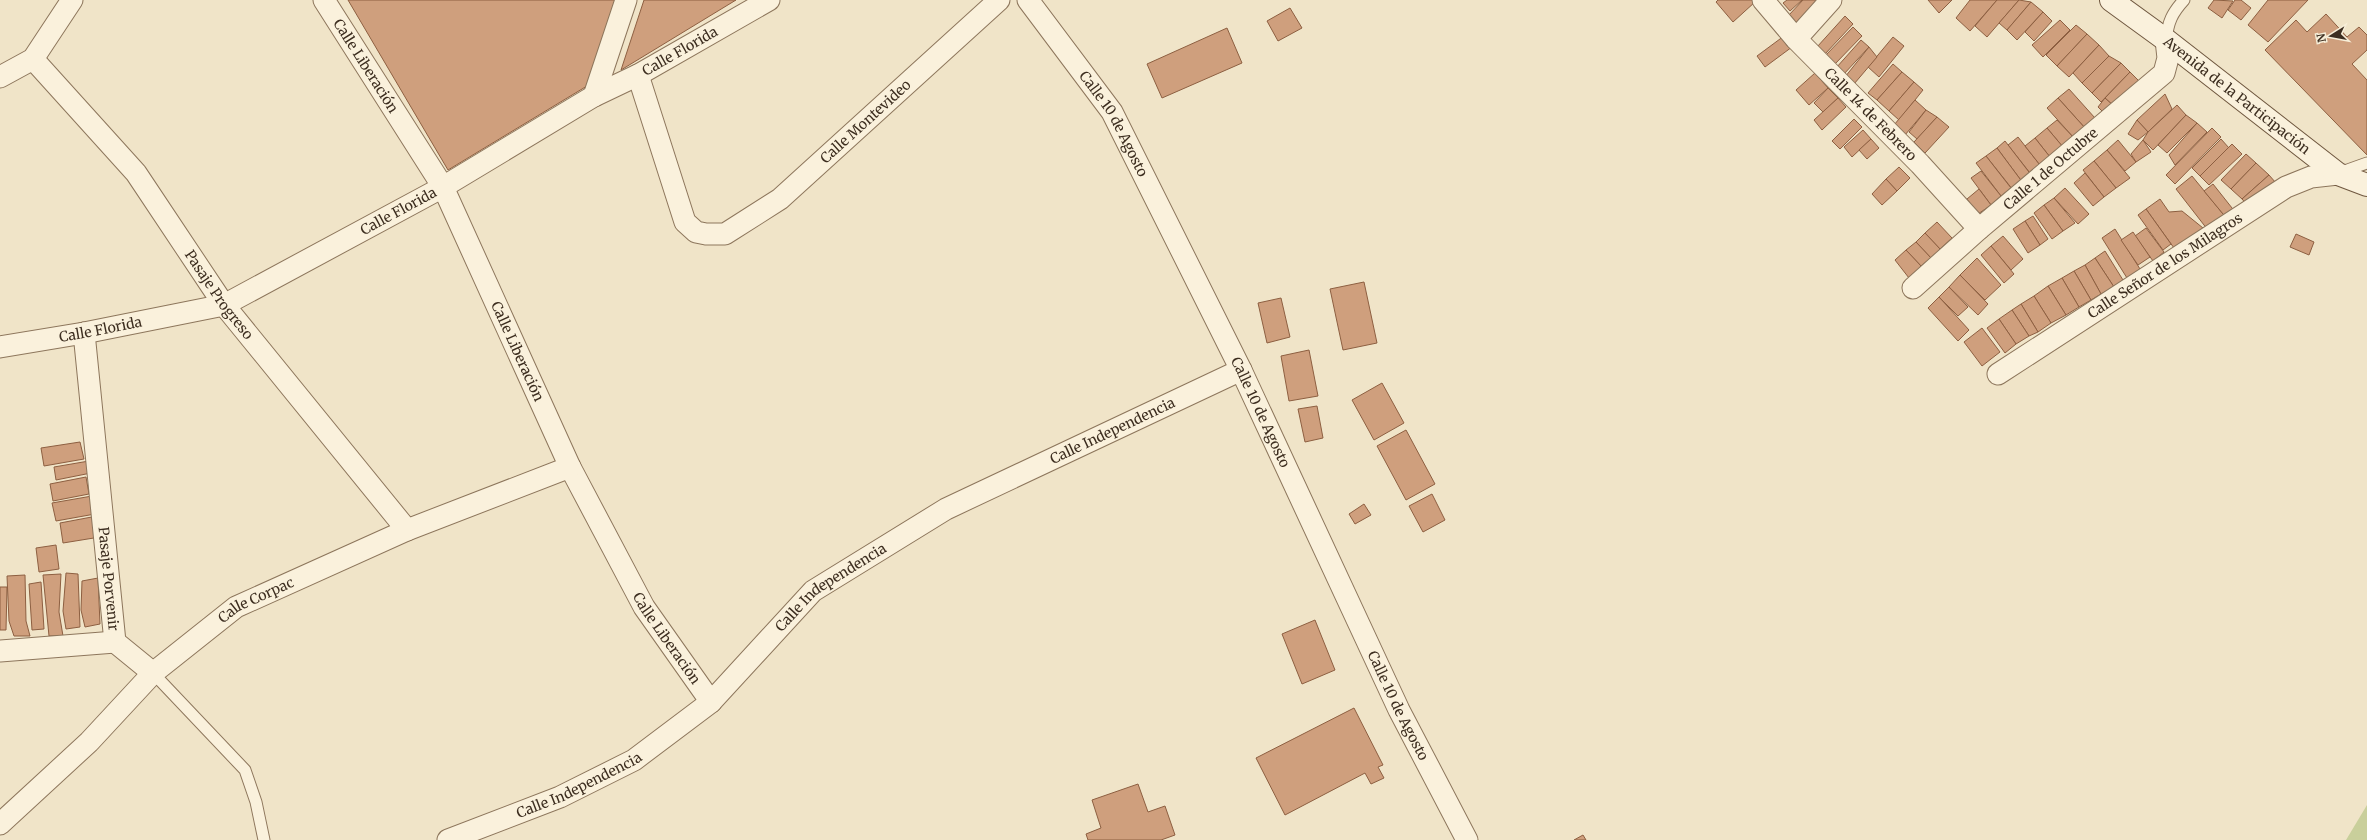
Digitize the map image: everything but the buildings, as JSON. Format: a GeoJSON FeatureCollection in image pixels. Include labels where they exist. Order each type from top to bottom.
{"type":"FeatureCollection","features":[{"type":"Feature","properties":{"kind":"main road","name":"Avenida de la Participación"},"geometry":{"type":"LineString","coordinates":[[2111,0],[2166,40],[2338,174],[2367,185]]}},
{"type":"Feature","properties":{"kind":"street"},"geometry":{"type":"LineString","coordinates":[[0,77],[33,59],[72,0]]}},
{"type":"Feature","properties":{"kind":"street","name":"Calle Liberación"},"geometry":{"type":"LineString","coordinates":[[324,0],[443,187],[570,467],[644,607],[711,702]]}},
{"type":"Feature","properties":{"kind":"street"},"geometry":{"type":"LineString","coordinates":[[594,96],[626,0]]}},
{"type":"Feature","properties":{"kind":"street","name":"Calle Florida"},"geometry":{"type":"LineString","coordinates":[[0,347],[84,333],[224,305],[443,187],[594,96],[638,75],[769,0]]}},
{"type":"Feature","properties":{"kind":"street","name":"Calle Montevideo"},"geometry":{"type":"LineString","coordinates":[[638,75],[686,222],[696,232],[706,234],[725,234],[780,199],[999,0]]}},
{"type":"Feature","properties":{"kind":"street","name":"Calle 10 de Agosto"},"geometry":{"type":"LineString","coordinates":[[1028,0],[1112,112],[1242,370],[1399,710],[1467,840]]}},
{"type":"Feature","properties":{"kind":"street","name":"Calle 14 de Febrero"},"geometry":{"type":"LineString","coordinates":[[1763,0],[1796,39],[1920,164],[1979,229]]}},
{"type":"Feature","properties":{"kind":"street"},"geometry":{"type":"LineString","coordinates":[[1796,39],[1831,0]]}},
{"type":"Feature","properties":{"kind":"street","name":"Calle 1 de Octubre"},"geometry":{"type":"LineString","coordinates":[[1913,288],[1979,229],[2164,73],[2168,58],[2166,40]]}},
{"type":"Feature","properties":{"kind":"street","name":"Pasaje Progreso"},"geometry":{"type":"LineString","coordinates":[[33,59],[136,173],[224,305],[407,530]]}},
{"type":"Feature","properties":{"kind":"street","name":"Calle Señor de los Milagros"},"geometry":{"type":"LineString","coordinates":[[1998,374],[2286,187],[2311,177],[2338,174]]}},
{"type":"Feature","properties":{"kind":"street","name":"Pasaje Porvenir"},"geometry":{"type":"LineString","coordinates":[[84,333],[115,642],[153,673]]}},
{"type":"Feature","properties":{"kind":"street","name":"Calle Independencia"},"geometry":{"type":"LineString","coordinates":[[448,840],[560,797],[634,760],[711,702],[813,591],[946,509],[1242,370]]}},
{"type":"Feature","properties":{"kind":"street","name":"Calle Corpac"},"geometry":{"type":"LineString","coordinates":[[0,824],[89,742],[153,673],[236,607],[407,530],[570,467]]}},
{"type":"Feature","properties":{"kind":"street"},"geometry":{"type":"LineString","coordinates":[[0,651],[115,642]]}},
{"type":"Feature","properties":{"kind":"lane"},"geometry":{"type":"LineString","coordinates":[[2166,40],[2168,23],[2174,11],[2184,0]]}},
{"type":"Feature","properties":{"kind":"lane"},"geometry":{"type":"LineString","coordinates":[[2338,174],[2367,163]]}},
{"type":"Feature","properties":{"kind":"lane","name":"Pasaje Porvenir"},"geometry":{"type":"LineString","coordinates":[[153,673],[245,770],[256,802],[264,840]]}},
{"type":"Feature","properties":{"kind":"green space"},"geometry":{"type":"Polygon","coordinates":[[[2367,805],[2367,840],[2346,840],[2367,805]]]}}]}
